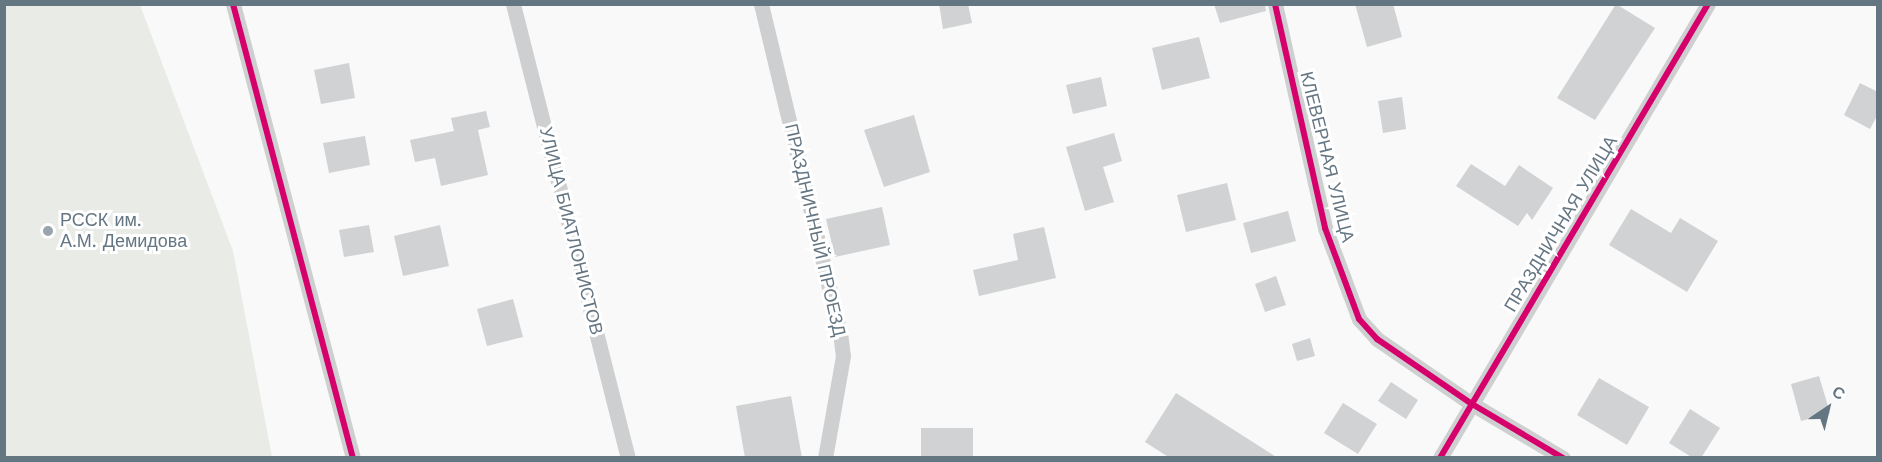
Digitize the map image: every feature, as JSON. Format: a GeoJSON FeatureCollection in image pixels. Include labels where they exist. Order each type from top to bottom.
{"type":"FeatureCollection","features":[{"type":"Feature","properties":{"kind":"street"},"geometry":{"type":"LineString","coordinates":[[233,4],[353,458]]}},
{"type":"Feature","properties":{"kind":"street","name":"УЛИЦА БИАТЛОНИСТОВ"},"geometry":{"type":"LineString","coordinates":[[513,4],[628,458]]}},
{"type":"Feature","properties":{"kind":"street","name":"ПРАЗДНИЧНЫЙ ПРОЕЗД"},"geometry":{"type":"LineString","coordinates":[[761,4],[840,332],[843,356],[825,458]]}},
{"type":"Feature","properties":{"kind":"street","name":"КЛЕВЕРНАЯ УЛИЦА"},"geometry":{"type":"LineString","coordinates":[[1275,4],[1325,228],[1359,319],[1377,339],[1472,404],[1563,458]]}},
{"type":"Feature","properties":{"kind":"street","name":"ПРАЗДНИЧНАЯ УЛИЦА"},"geometry":{"type":"LineString","coordinates":[[1440,458],[1708,4]]}},
{"type":"Feature","properties":{"kind":"shaded area"},"geometry":{"type":"Polygon","coordinates":[[[4,5],[140,5],[233,251],[272,457],[5,457],[4,5]]]}},
{"type":"Feature","properties":{"kind":"building"},"geometry":{"type":"Polygon","coordinates":[[[939,4],[968,4],[972,23],[943,29],[939,4]]]}},
{"type":"Feature","properties":{"kind":"building"},"geometry":{"type":"Polygon","coordinates":[[[1214,4],[1265,4],[1266,11],[1220,23],[1214,4]]]}},
{"type":"Feature","properties":{"kind":"building"},"geometry":{"type":"Polygon","coordinates":[[[1355,4],[1393,4],[1402,37],[1367,47],[1355,4]]]}},
{"type":"Feature","properties":{"kind":"building"},"geometry":{"type":"Polygon","coordinates":[[[1616,4],[1655,28],[1595,120],[1557,98],[1616,4]]]}},
{"type":"Feature","properties":{"kind":"building"},"geometry":{"type":"Polygon","coordinates":[[[1199,37],[1210,78],[1162,90],[1152,48],[1199,37]]]}},
{"type":"Feature","properties":{"kind":"building"},"geometry":{"type":"Polygon","coordinates":[[[349,63],[355,98],[321,104],[314,70],[349,63]]]}},
{"type":"Feature","properties":{"kind":"building"},"geometry":{"type":"Polygon","coordinates":[[[1101,77],[1107,106],[1073,114],[1066,85],[1101,77]]]}},
{"type":"Feature","properties":{"kind":"building"},"geometry":{"type":"Polygon","coordinates":[[[1860,83],[1878,92],[1878,114],[1870,129],[1844,115],[1860,83]]]}},
{"type":"Feature","properties":{"kind":"building"},"geometry":{"type":"Polygon","coordinates":[[[1402,97],[1406,129],[1383,133],[1378,101],[1402,97]]]}},
{"type":"Feature","properties":{"kind":"building"},"geometry":{"type":"Polygon","coordinates":[[[486,111],[490,127],[478,130],[488,175],[441,186],[435,158],[415,162],[410,140],[454,131],[451,118],[486,111]]]}},
{"type":"Feature","properties":{"kind":"building"},"geometry":{"type":"Polygon","coordinates":[[[914,115],[930,172],[884,187],[864,130],[914,115]]]}},
{"type":"Feature","properties":{"kind":"building"},"geometry":{"type":"Polygon","coordinates":[[[1114,133],[1122,161],[1103,167],[1114,202],[1085,211],[1066,147],[1114,133]]]}},
{"type":"Feature","properties":{"kind":"building"},"geometry":{"type":"Polygon","coordinates":[[[365,136],[370,165],[329,173],[323,143],[365,136]]]}},
{"type":"Feature","properties":{"kind":"building"},"geometry":{"type":"Polygon","coordinates":[[[1471,164],[1505,186],[1519,165],[1553,188],[1532,220],[1527,213],[1518,226],[1456,186],[1471,164]]]}},
{"type":"Feature","properties":{"kind":"building"},"geometry":{"type":"Polygon","coordinates":[[[1227,183],[1236,220],[1186,232],[1177,195],[1227,183]]]}},
{"type":"Feature","properties":{"kind":"building"},"geometry":{"type":"Polygon","coordinates":[[[882,207],[890,245],[835,257],[826,219],[882,207]]]}},
{"type":"Feature","properties":{"kind":"building"},"geometry":{"type":"Polygon","coordinates":[[[1631,209],[1671,233],[1680,218],[1718,241],[1687,292],[1609,245],[1631,209]]]}},
{"type":"Feature","properties":{"kind":"building"},"geometry":{"type":"Polygon","coordinates":[[[1288,211],[1296,241],[1251,253],[1243,223],[1288,211]]]}},
{"type":"Feature","properties":{"kind":"building"},"geometry":{"type":"Polygon","coordinates":[[[369,225],[374,252],[344,257],[339,230],[369,225]]]}},
{"type":"Feature","properties":{"kind":"building"},"geometry":{"type":"Polygon","coordinates":[[[440,225],[449,266],[403,276],[394,236],[440,225]]]}},
{"type":"Feature","properties":{"kind":"building"},"geometry":{"type":"Polygon","coordinates":[[[1044,227],[1056,278],[979,296],[973,270],[1018,260],[1013,234],[1044,227]]]}},
{"type":"Feature","properties":{"kind":"building"},"geometry":{"type":"Polygon","coordinates":[[[1276,276],[1286,305],[1265,312],[1255,284],[1276,276]]]}},
{"type":"Feature","properties":{"kind":"building"},"geometry":{"type":"Polygon","coordinates":[[[513,299],[523,337],[487,346],[477,309],[513,299]]]}},
{"type":"Feature","properties":{"kind":"building"},"geometry":{"type":"Polygon","coordinates":[[[1310,338],[1315,356],[1297,361],[1292,344],[1310,338]]]}},
{"type":"Feature","properties":{"kind":"building"},"geometry":{"type":"Polygon","coordinates":[[[1819,376],[1830,413],[1801,421],[1791,384],[1819,376]]]}},
{"type":"Feature","properties":{"kind":"building"},"geometry":{"type":"Polygon","coordinates":[[[1599,378],[1649,407],[1627,445],[1577,415],[1599,378]]]}},
{"type":"Feature","properties":{"kind":"building"},"geometry":{"type":"Polygon","coordinates":[[[1391,382],[1418,400],[1406,419],[1378,401],[1391,382]]]}},
{"type":"Feature","properties":{"kind":"building"},"geometry":{"type":"Polygon","coordinates":[[[1176,393],[1278,458],[1170,458],[1145,442],[1176,393]]]}},
{"type":"Feature","properties":{"kind":"building"},"geometry":{"type":"Polygon","coordinates":[[[791,396],[802,458],[745,458],[736,406],[791,396]]]}},
{"type":"Feature","properties":{"kind":"building"},"geometry":{"type":"Polygon","coordinates":[[[1343,403],[1377,424],[1358,454],[1324,433],[1343,403]]]}},
{"type":"Feature","properties":{"kind":"building"},"geometry":{"type":"Polygon","coordinates":[[[1690,409],[1720,428],[1701,458],[1693,458],[1669,443],[1690,409]]]}},
{"type":"Feature","properties":{"kind":"building"},"geometry":{"type":"Polygon","coordinates":[[[921,428],[973,428],[973,458],[921,458],[921,428]]]}},
{"type":"Feature","properties":{"kind":"cycle path"},"geometry":{"type":"LineString","coordinates":[[233,4],[353,458]]}},
{"type":"Feature","properties":{"kind":"cycle path"},"geometry":{"type":"LineString","coordinates":[[1275,4],[1325,228],[1359,319],[1377,339],[1472,404],[1563,458]]}},
{"type":"Feature","properties":{"kind":"cycle path"},"geometry":{"type":"LineString","coordinates":[[1440,458],[1708,4]]}},
{"type":"Feature","properties":{"kind":"place","name":"РССК им. А.М. Демидова"},"geometry":{"type":"Point","coordinates":[48,231]}}]}
